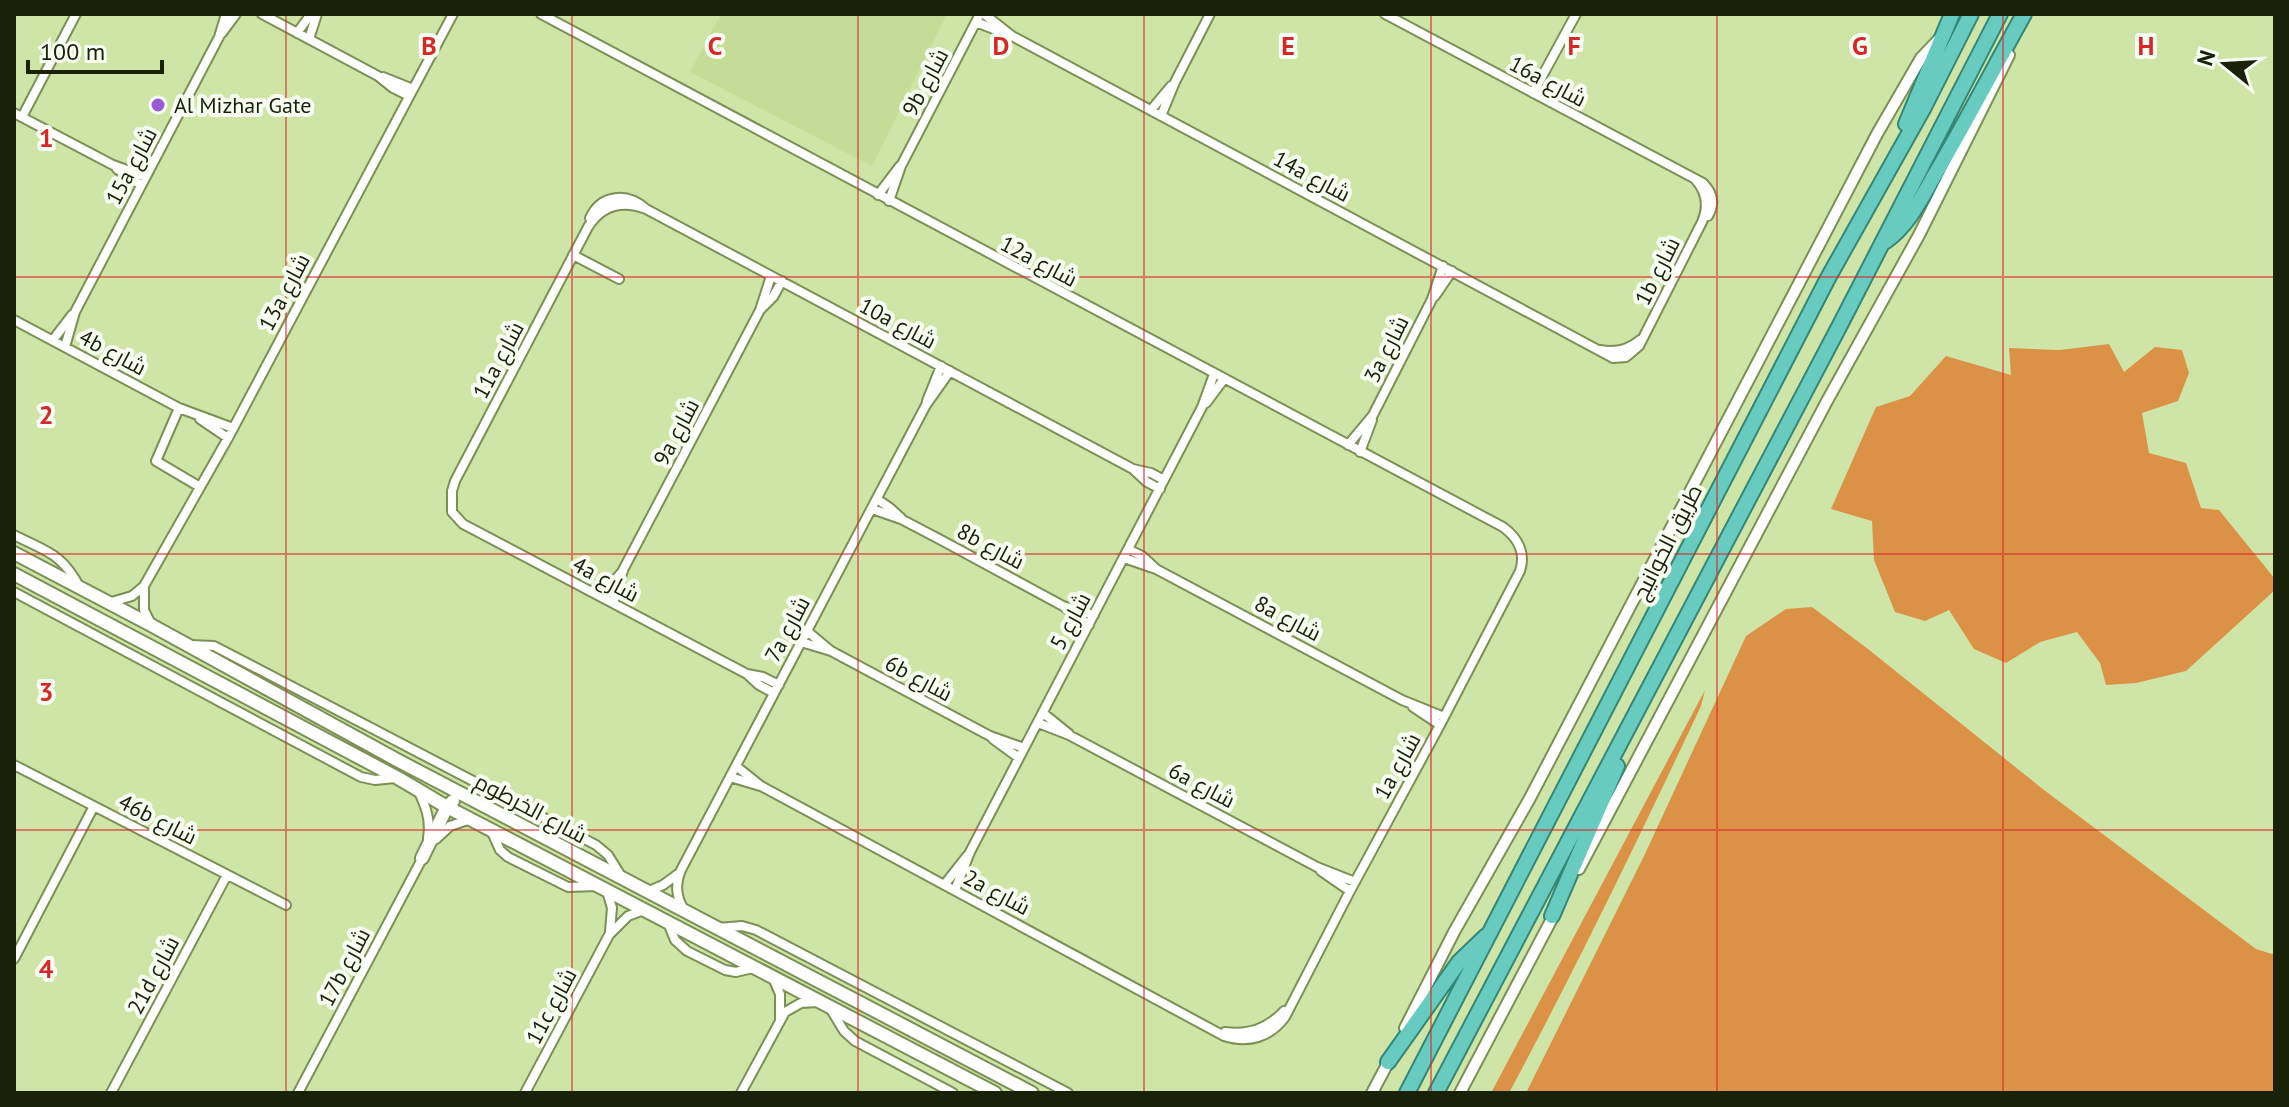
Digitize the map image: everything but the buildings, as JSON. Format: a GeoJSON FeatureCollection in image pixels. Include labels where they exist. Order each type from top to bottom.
{"type":"FeatureCollection","features":[{"type":"Feature","properties":{"kind":"highway"},"geometry":{"type":"LineString","coordinates":[[1892,164],[1952,14]]}},
{"type":"Feature","properties":{"kind":"highway","name":"طريق الخوانيج"},"geometry":{"type":"LineString","coordinates":[[1407,1093],[1828,278],[1971,14]]}},
{"type":"Feature","properties":{"kind":"highway"},"geometry":{"type":"LineString","coordinates":[[1436,1093],[2000,14]]}},
{"type":"Feature","properties":{"kind":"highway"},"geometry":{"type":"LineString","coordinates":[[1882,243],[1910,217],[2023,16]]}},
{"type":"Feature","properties":{"kind":"highway"},"geometry":{"type":"LineString","coordinates":[[1552,916],[1640,706]]}},
{"type":"Feature","properties":{"kind":"highway"},"geometry":{"type":"LineString","coordinates":[[1388,1062],[1459,962],[1492,931]]}},
{"type":"Feature","properties":{"kind":"main road","name":"شارع الخرطوم"},"geometry":{"type":"LineString","coordinates":[[14,553],[554,843],[1032,1093]]}},
{"type":"Feature","properties":{"kind":"main road","name":"شارع الخرطوم"},"geometry":{"type":"LineString","coordinates":[[14,574],[447,807],[995,1093]]}},
{"type":"Feature","properties":{"kind":"main road"},"geometry":{"type":"LineString","coordinates":[[422,858],[452,801],[459,801],[537,840],[554,843]]}},
{"type":"Feature","properties":{"kind":"main road"},"geometry":{"type":"LineString","coordinates":[[912,1050],[948,1060],[957,1054]]}},
{"type":"Feature","properties":{"kind":"street"},"geometry":{"type":"LineString","coordinates":[[76,14],[18,115],[144,181]]}},
{"type":"Feature","properties":{"kind":"street","name":"15a شارع"},"geometry":{"type":"LineString","coordinates":[[219,37],[226,14]]}},
{"type":"Feature","properties":{"kind":"street","name":"15a شارع"},"geometry":{"type":"LineString","coordinates":[[53,340],[75,312],[219,37],[236,14]]}},
{"type":"Feature","properties":{"kind":"street"},"geometry":{"type":"LineString","coordinates":[[262,14],[378,76],[393,88],[411,93]]}},
{"type":"Feature","properties":{"kind":"street"},"geometry":{"type":"LineString","coordinates":[[297,33],[311,14]]}},
{"type":"Feature","properties":{"kind":"street"},"geometry":{"type":"LineString","coordinates":[[309,39],[317,14]]}},
{"type":"Feature","properties":{"kind":"street","name":"13a شارع"},"geometry":{"type":"LineString","coordinates":[[144,586],[228,438],[453,14]]}},
{"type":"Feature","properties":{"kind":"street","name":"12a شارع"},"geometry":{"type":"LineString","coordinates":[[541,14],[1503,527],[1517,542]]}},
{"type":"Feature","properties":{"kind":"street"},"geometry":{"type":"LineString","coordinates":[[1161,116],[1210,14]]}},
{"type":"Feature","properties":{"kind":"street","name":"16a شارع"},"geometry":{"type":"LineString","coordinates":[[1385,14],[1695,179],[1706,186],[1709,199]]}},
{"type":"Feature","properties":{"kind":"street"},"geometry":{"type":"LineString","coordinates":[[1533,93],[1576,14]]}},
{"type":"Feature","properties":{"kind":"street"},"geometry":{"type":"LineString","coordinates":[[1460,1093],[1827,401],[1919,235],[2017,39],[2023,16]]}},
{"type":"Feature","properties":{"kind":"street","name":"9b شارع"},"geometry":{"type":"LineString","coordinates":[[889,201],[901,166],[980,17]]}},
{"type":"Feature","properties":{"kind":"street","name":"14a شارع"},"geometry":{"type":"LineString","coordinates":[[980,17],[1608,357],[1625,353]]}},
{"type":"Feature","properties":{"kind":"street"},"geometry":{"type":"LineString","coordinates":[[1372,1093],[1454,932],[1578,707],[1864,158],[1921,58],[1942,36]]}},
{"type":"Feature","properties":{"kind":"street"},"geometry":{"type":"LineString","coordinates":[[1151,110],[1175,82]]}},
{"type":"Feature","properties":{"kind":"street","name":"9b شارع"},"geometry":{"type":"LineString","coordinates":[[878,195],[901,166]]}},
{"type":"Feature","properties":{"kind":"street","name":"1b شارع"},"geometry":{"type":"LineString","coordinates":[[1625,353],[1643,337],[1702,222],[1709,199]]}},
{"type":"Feature","properties":{"kind":"street","name":"10a شارع"},"geometry":{"type":"LineString","coordinates":[[616,201],[646,209],[1133,469],[1160,489]]}},
{"type":"Feature","properties":{"kind":"street","name":"11a شارع"},"geometry":{"type":"LineString","coordinates":[[452,512],[455,481],[573,255],[588,227],[616,201]]}},
{"type":"Feature","properties":{"kind":"street"},"geometry":{"type":"LineString","coordinates":[[573,255],[619,279]]}},
{"type":"Feature","properties":{"kind":"street","name":"3a شارع"},"geometry":{"type":"LineString","coordinates":[[1360,452],[1373,415],[1432,299],[1443,266]]}},
{"type":"Feature","properties":{"kind":"street","name":"3a شارع"},"geometry":{"type":"LineString","coordinates":[[1432,299],[1452,271]]}},
{"type":"Feature","properties":{"kind":"street","name":"9a شارع"},"geometry":{"type":"LineString","coordinates":[[613,603],[623,570],[760,310],[771,276]]}},
{"type":"Feature","properties":{"kind":"street","name":"9a شارع"},"geometry":{"type":"LineString","coordinates":[[760,310],[773,297],[782,281]]}},
{"type":"Feature","properties":{"kind":"street","name":"15a شارع"},"geometry":{"type":"LineString","coordinates":[[65,347],[75,312]]}},
{"type":"Feature","properties":{"kind":"street","name":"4b شارع"},"geometry":{"type":"LineString","coordinates":[[14,320],[179,408],[233,428]]}},
{"type":"Feature","properties":{"kind":"street","name":"7a شارع"},"geometry":{"type":"LineString","coordinates":[[649,891],[670,881],[681,870],[945,369]]}},
{"type":"Feature","properties":{"kind":"street","name":"شارع 5"},"geometry":{"type":"LineString","coordinates":[[955,890],[970,852],[1202,407],[1214,374]]}},
{"type":"Feature","properties":{"kind":"street","name":"شارع 5"},"geometry":{"type":"LineString","coordinates":[[1202,407],[1224,379]]}},
{"type":"Feature","properties":{"kind":"street"},"geometry":{"type":"LineString","coordinates":[[179,408],[156,461],[200,487]]}},
{"type":"Feature","properties":{"kind":"street","name":"4b شارع"},"geometry":{"type":"LineString","coordinates":[[196,415],[228,438]]}},
{"type":"Feature","properties":{"kind":"street","name":"3a شارع"},"geometry":{"type":"LineString","coordinates":[[1348,445],[1373,415]]}},
{"type":"Feature","properties":{"kind":"street","name":"10a شارع"},"geometry":{"type":"LineString","coordinates":[[1133,469],[1164,480]]}},
{"type":"Feature","properties":{"kind":"street","name":"8b شارع"},"geometry":{"type":"LineString","coordinates":[[877,499],[901,519]]}},
{"type":"Feature","properties":{"kind":"street","name":"8b شارع"},"geometry":{"type":"LineString","coordinates":[[872,509],[901,519],[1063,606],[1089,625]]}},
{"type":"Feature","properties":{"kind":"street","name":"4a شارع"},"geometry":{"type":"LineString","coordinates":[[452,512],[463,524],[747,674],[759,685],[776,689]]}},
{"type":"Feature","properties":{"kind":"street"},"geometry":{"type":"LineString","coordinates":[[14,535],[64,562],[80,588]]}},
{"type":"Feature","properties":{"kind":"street","name":"1a شارع"},"geometry":{"type":"LineString","coordinates":[[1263,1032],[1280,1024],[1520,571],[1523,556],[1517,542]]}},
{"type":"Feature","properties":{"kind":"street","name":"8a شارع"},"geometry":{"type":"LineString","coordinates":[[1128,549],[1142,556],[1156,569]]}},
{"type":"Feature","properties":{"kind":"street","name":"8a شارع"},"geometry":{"type":"LineString","coordinates":[[1124,558],[1156,569],[1442,721]]}},
{"type":"Feature","properties":{"kind":"street","name":"9a شارع"},"geometry":{"type":"LineString","coordinates":[[600,596],[623,570]]}},
{"type":"Feature","properties":{"kind":"street"},"geometry":{"type":"LineString","coordinates":[[108,603],[132,596],[144,586]]}},
{"type":"Feature","properties":{"kind":"street"},"geometry":{"type":"LineString","coordinates":[[144,586],[142,602],[151,625]]}},
{"type":"Feature","properties":{"kind":"street"},"geometry":{"type":"LineString","coordinates":[[14,592],[361,777],[375,780],[398,778]]}},
{"type":"Feature","properties":{"kind":"street","name":"8b شارع"},"geometry":{"type":"LineString","coordinates":[[1063,606],[1094,615]]}},
{"type":"Feature","properties":{"kind":"street","name":"6b شارع"},"geometry":{"type":"LineString","coordinates":[[807,631],[831,651]]}},
{"type":"Feature","properties":{"kind":"street","name":"6b شارع"},"geometry":{"type":"LineString","coordinates":[[801,642],[831,651],[990,736],[1024,748]]}},
{"type":"Feature","properties":{"kind":"street"},"geometry":{"type":"LineString","coordinates":[[187,644],[214,646],[596,845],[608,855],[621,877]]}},
{"type":"Feature","properties":{"kind":"street","name":"6a شارع"},"geometry":{"type":"LineString","coordinates":[[1043,713],[1069,735]]}},
{"type":"Feature","properties":{"kind":"street","name":"6a شارع"},"geometry":{"type":"LineString","coordinates":[[1038,723],[1069,735],[1317,867],[1332,880],[1352,886]]}},
{"type":"Feature","properties":{"kind":"street","name":"6b شارع"},"geometry":{"type":"LineString","coordinates":[[990,736],[1019,758]]}},
{"type":"Feature","properties":{"kind":"street","name":"46b شارع"},"geometry":{"type":"LineString","coordinates":[[14,765],[286,905]]}},
{"type":"Feature","properties":{"kind":"street","name":"2a شارع"},"geometry":{"type":"LineString","coordinates":[[736,766],[761,786],[1224,1036],[1241,1040],[1263,1032]]}},
{"type":"Feature","properties":{"kind":"street","name":"2a شارع"},"geometry":{"type":"LineString","coordinates":[[730,777],[761,786]]}},
{"type":"Feature","properties":{"kind":"street","name":"17b شارع"},"geometry":{"type":"LineString","coordinates":[[417,789],[430,820],[422,858]]}},
{"type":"Feature","properties":{"kind":"street"},"geometry":{"type":"LineString","coordinates":[[14,959],[94,806]]}},
{"type":"Feature","properties":{"kind":"street","name":"17b شارع"},"geometry":{"type":"LineString","coordinates":[[298,1093],[422,858],[444,830],[471,819]]}},
{"type":"Feature","properties":{"kind":"street","name":"شارع 5"},"geometry":{"type":"LineString","coordinates":[[945,884],[970,852]]}},
{"type":"Feature","properties":{"kind":"street"},"geometry":{"type":"LineString","coordinates":[[681,870],[677,895],[685,910]]}},
{"type":"Feature","properties":{"kind":"street","name":"21d شارع"},"geometry":{"type":"LineString","coordinates":[[111,1093],[227,875]]}},
{"type":"Feature","properties":{"kind":"street","name":"11c شارع"},"geometry":{"type":"LineString","coordinates":[[603,888],[613,917],[609,935]]}},
{"type":"Feature","properties":{"kind":"street","name":"11c شارع"},"geometry":{"type":"LineString","coordinates":[[525,1093],[609,935],[620,921],[644,910]]}},
{"type":"Feature","properties":{"kind":"street"},"geometry":{"type":"LineString","coordinates":[[718,928],[742,926],[756,930],[1068,1093]]}},
{"type":"Feature","properties":{"kind":"street"},"geometry":{"type":"LineString","coordinates":[[773,977],[780,994],[780,1019]]}},
{"type":"Feature","properties":{"kind":"street"},"geometry":{"type":"LineString","coordinates":[[741,1093],[780,1019],[801,1003],[824,1005],[855,1041],[953,1093]]}},
{"type":"Feature","properties":{"kind":"shaded area"},"geometry":{"type":"Polygon","coordinates":[[[721,14],[947,14],[872,166],[690,72],[721,14]]]}},
{"type":"Feature","properties":{"kind":"shaded area"},"geometry":{"type":"Polygon","coordinates":[[[2109,344],[2124,372],[2155,347],[2182,350],[2189,373],[2178,401],[2142,413],[2149,453],[2186,463],[2201,508],[2219,510],[2275,579],[2275,590],[2186,671],[2136,683],[2106,685],[2100,663],[2077,632],[2040,642],[2006,663],[1974,649],[1949,610],[1925,621],[1895,612],[1874,560],[1872,521],[1831,509],[1876,407],[1910,396],[1946,356],[2011,375],[2009,348],[2060,350],[2109,344]]]}},
{"type":"Feature","properties":{"kind":"shaded area"},"geometry":{"type":"Polygon","coordinates":[[[1812,607],[2044,790],[2256,949],[2272,954],[2275,952],[2275,1093],[1526,1093],[1644,856],[1746,636],[1786,609],[1812,607]]]}},
{"type":"Feature","properties":{"kind":"shaded area"},"geometry":{"type":"Polygon","coordinates":[[[1705,690],[1701,706],[1631,852],[1509,1093],[1491,1093],[1705,690]]]}},
{"type":"Feature","properties":{"kind":"place","name":"Al Mizhar Gate"},"geometry":{"type":"Point","coordinates":[158,105]}}]}
